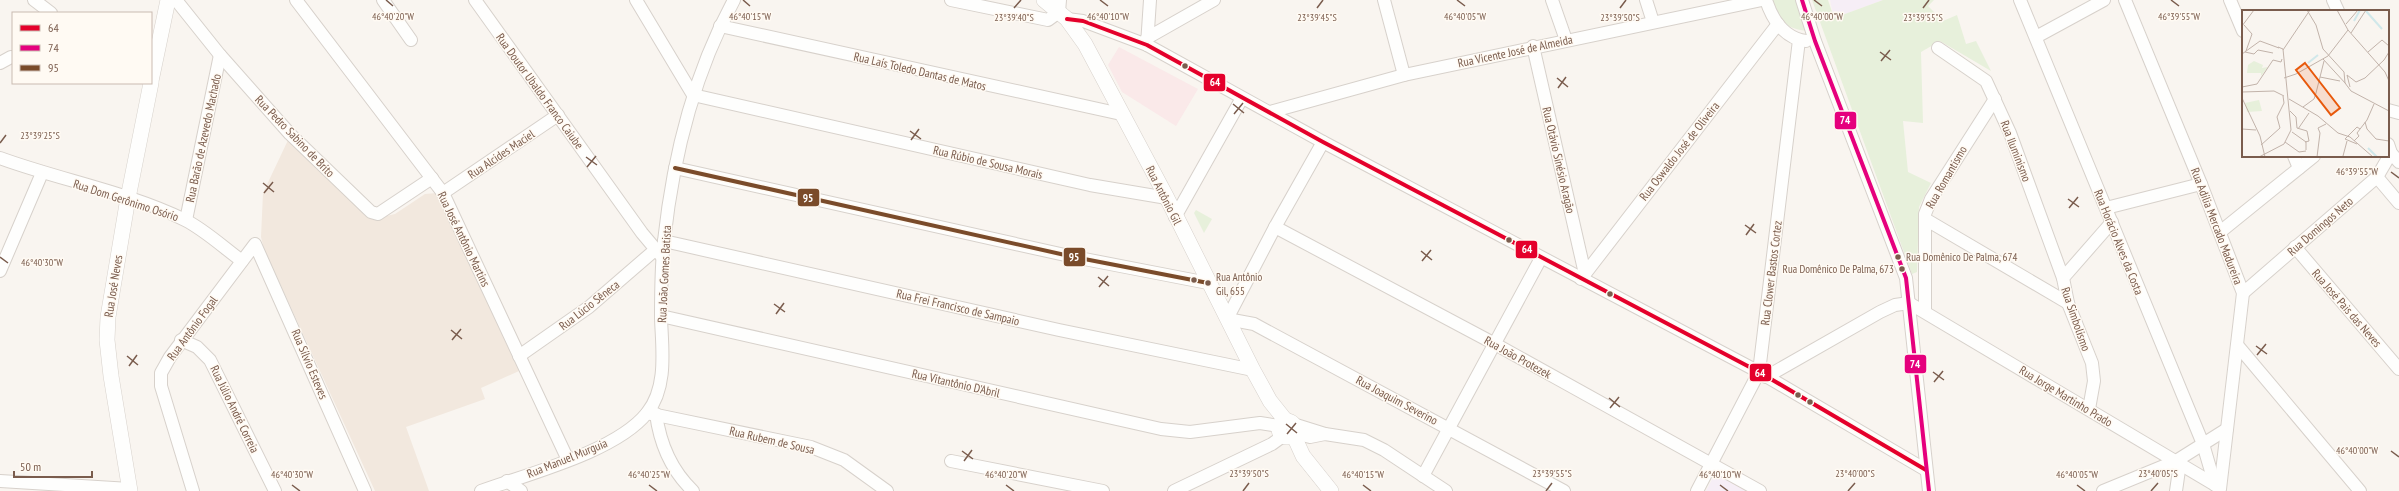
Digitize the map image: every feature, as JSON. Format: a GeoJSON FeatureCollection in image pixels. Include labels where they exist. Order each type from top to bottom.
{"type":"FeatureCollection","features":[{"type":"Feature","properties":{"kind":"street"},"geometry":{"type":"LineString","coordinates":[[34,0],[50,12]]}},
{"type":"Feature","properties":{"kind":"street","name":"Rua José Neves"},"geometry":{"type":"LineString","coordinates":[[152,72],[168,0]]}},
{"type":"Feature","properties":{"kind":"street","name":"Rua Pedro Sabino de Brito"},"geometry":{"type":"LineString","coordinates":[[176,0],[220,55],[290,134],[371,212],[378,214],[432,178]]}},
{"type":"Feature","properties":{"kind":"street","name":"Rua José Antônio Martins"},"geometry":{"type":"LineString","coordinates":[[296,0],[443,193],[568,460]]}},
{"type":"Feature","properties":{"kind":"street"},"geometry":{"type":"LineString","coordinates":[[383,0],[411,40]]}},
{"type":"Feature","properties":{"kind":"street","name":"Rua Doutor Ubaldo Franco Caiube"},"geometry":{"type":"LineString","coordinates":[[475,0],[558,115],[661,250]]}},
{"type":"Feature","properties":{"kind":"street"},"geometry":{"type":"LineString","coordinates":[[636,0],[693,95]]}},
{"type":"Feature","properties":{"kind":"street","name":"Rua João Gomes Batista"},"geometry":{"type":"LineString","coordinates":[[651,414],[663,366],[661,250],[675,168],[693,95],[720,26],[734,0]]}},
{"type":"Feature","properties":{"kind":"street"},"geometry":{"type":"LineString","coordinates":[[951,0],[1048,20],[1062,10],[1083,21],[1147,42],[1242,98],[1323,142],[1542,258],[1583,276],[1762,375],[1926,470]]}},
{"type":"Feature","properties":{"kind":"street","name":"Rua Antônio Gil"},"geometry":{"type":"LineString","coordinates":[[1044,0],[1062,10],[1085,44],[1167,198],[1208,283],[1270,401],[1272,410],[1285,430],[1294,450],[1303,456],[1331,491]]}},
{"type":"Feature","properties":{"kind":"street"},"geometry":{"type":"LineString","coordinates":[[1147,42],[1150,0]]}},
{"type":"Feature","properties":{"kind":"street"},"geometry":{"type":"LineString","coordinates":[[1147,42],[1214,0]]}},
{"type":"Feature","properties":{"kind":"street"},"geometry":{"type":"LineString","coordinates":[[1384,0],[1404,75]]}},
{"type":"Feature","properties":{"kind":"street"},"geometry":{"type":"LineString","coordinates":[[1552,0],[1566,40]]}},
{"type":"Feature","properties":{"kind":"street"},"geometry":{"type":"LineString","coordinates":[[1646,0],[1653,22]]}},
{"type":"Feature","properties":{"kind":"street","name":"Rua Vicente José de Almeida"},"geometry":{"type":"LineString","coordinates":[[1270,112],[1404,75],[1533,46],[1762,0]]}},
{"type":"Feature","properties":{"kind":"street"},"geometry":{"type":"LineString","coordinates":[[1766,0],[1770,13],[1778,24],[1799,40],[1815,41]]}},
{"type":"Feature","properties":{"kind":"street"},"geometry":{"type":"LineString","coordinates":[[1802,0],[1815,41],[1906,278],[1929,491]]}},
{"type":"Feature","properties":{"kind":"street","name":"Rua Horácio Alves da Costa"},"geometry":{"type":"LineString","coordinates":[[2020,0],[2203,444],[2219,488]]}},
{"type":"Feature","properties":{"kind":"street"},"geometry":{"type":"LineString","coordinates":[[2036,36],[2104,0]]}},
{"type":"Feature","properties":{"kind":"street","name":"Rua Adília Mercado Madureira"},"geometry":{"type":"LineString","coordinates":[[2125,0],[2201,184],[2243,293],[2238,346],[2219,488]]}},
{"type":"Feature","properties":{"kind":"street"},"geometry":{"type":"LineString","coordinates":[[2230,0],[2242,29]]}},
{"type":"Feature","properties":{"kind":"street"},"geometry":{"type":"LineString","coordinates":[[2333,0],[2338,10]]}},
{"type":"Feature","properties":{"kind":"street","name":"Rua Oswaldo José de Oliveira"},"geometry":{"type":"LineString","coordinates":[[1583,276],[1778,24]]}},
{"type":"Feature","properties":{"kind":"street","name":"Rua Laís Toledo Dantas de Matos"},"geometry":{"type":"LineString","coordinates":[[720,26],[1121,114]]}},
{"type":"Feature","properties":{"kind":"street","name":"Rua Clower Bastos Cortez"},"geometry":{"type":"LineString","coordinates":[[1697,491],[1762,375],[1799,40]]}},
{"type":"Feature","properties":{"kind":"street","name":"Rua Otávio Sinésio Aragão"},"geometry":{"type":"LineString","coordinates":[[1533,46],[1583,276]]}},
{"type":"Feature","properties":{"kind":"street","name":"Rua Iluminismo"},"geometry":{"type":"LineString","coordinates":[[1938,48],[1982,76],[1995,99],[2024,170],[2063,278]]}},
{"type":"Feature","properties":{"kind":"street","name":"Rua Barão de Azevedo Machado"},"geometry":{"type":"LineString","coordinates":[[186,220],[220,55]]}},
{"type":"Feature","properties":{"kind":"street","name":"Rua José Neves"},"geometry":{"type":"LineString","coordinates":[[130,490],[107,340],[108,317],[128,198],[150,84]]}},
{"type":"Feature","properties":{"kind":"street","name":"Rua Rúbio de Sousa Morais"},"geometry":{"type":"LineString","coordinates":[[693,95],[1082,183],[1167,198]]}},
{"type":"Feature","properties":{"kind":"street"},"geometry":{"type":"LineString","coordinates":[[1175,217],[1242,98]]}},
{"type":"Feature","properties":{"kind":"street","name":"Rua Romantismo"},"geometry":{"type":"LineString","coordinates":[[1925,311],[1924,219],[1931,199],[1995,99]]}},
{"type":"Feature","properties":{"kind":"street"},"geometry":{"type":"LineString","coordinates":[[2389,110],[2399,113]]}},
{"type":"Feature","properties":{"kind":"street","name":"Rua Alcides Maciel"},"geometry":{"type":"LineString","coordinates":[[443,193],[558,115]]}},
{"type":"Feature","properties":{"kind":"street"},"geometry":{"type":"LineString","coordinates":[[1227,319],[1275,227],[1323,142]]}},
{"type":"Feature","properties":{"kind":"street","name":"Rua Domingos Neto"},"geometry":{"type":"LineString","coordinates":[[2243,293],[2377,177],[2393,153]]}},
{"type":"Feature","properties":{"kind":"street"},"geometry":{"type":"LineString","coordinates":[[2294,157],[2299,168]]}},
{"type":"Feature","properties":{"kind":"street"},"geometry":{"type":"LineString","coordinates":[[2220,232],[2313,157]]}},
{"type":"Feature","properties":{"kind":"street","name":"Rua Dom Gerônimo Osório"},"geometry":{"type":"LineString","coordinates":[[0,158],[42,173],[128,198],[186,220],[242,261]]}},
{"type":"Feature","properties":{"kind":"street"},"geometry":{"type":"LineString","coordinates":[[675,168],[1074,257],[1208,283]]}},
{"type":"Feature","properties":{"kind":"street"},"geometry":{"type":"LineString","coordinates":[[0,271],[42,173]]}},
{"type":"Feature","properties":{"kind":"street"},"geometry":{"type":"LineString","coordinates":[[2377,177],[2399,203]]}},
{"type":"Feature","properties":{"kind":"street"},"geometry":{"type":"LineString","coordinates":[[2106,208],[2201,184]]}},
{"type":"Feature","properties":{"kind":"street"},"geometry":{"type":"LineString","coordinates":[[1924,219],[2068,303]]}},
{"type":"Feature","properties":{"kind":"street","name":"Rua Simbolismo"},"geometry":{"type":"LineString","coordinates":[[2088,409],[2094,381],[2092,363],[2068,303],[2063,278],[2112,222]]}},
{"type":"Feature","properties":{"kind":"street","name":"Rua João Protezek"},"geometry":{"type":"LineString","coordinates":[[1275,227],[1495,344],[1760,491]]}},
{"type":"Feature","properties":{"kind":"street","name":"Rua Antônio Fogal"},"geometry":{"type":"LineString","coordinates":[[193,491],[161,386],[161,373],[181,340],[255,244]]}},
{"type":"Feature","properties":{"kind":"street","name":"Rua Sílvio Esteves"},"geometry":{"type":"LineString","coordinates":[[255,244],[297,334],[363,489]]}},
{"type":"Feature","properties":{"kind":"street","name":"Rua José Pais das Neves"},"geometry":{"type":"LineString","coordinates":[[2295,247],[2399,369]]}},
{"type":"Feature","properties":{"kind":"street","name":"Rua Lúcio Sêneca"},"geometry":{"type":"LineString","coordinates":[[519,356],[589,307],[661,250]]}},
{"type":"Feature","properties":{"kind":"street","name":"Rua Frei Francisco de Sampaio"},"geometry":{"type":"LineString","coordinates":[[661,250],[1253,370]]}},
{"type":"Feature","properties":{"kind":"street"},"geometry":{"type":"LineString","coordinates":[[1423,476],[1542,258]]}},
{"type":"Feature","properties":{"kind":"street"},"geometry":{"type":"LineString","coordinates":[[1762,375],[1880,312],[1895,305],[1909,302]]}},
{"type":"Feature","properties":{"kind":"street","name":"Rua Jorge Martinho Prado"},"geometry":{"type":"LineString","coordinates":[[1909,302],[2178,462],[2219,488]]}},
{"type":"Feature","properties":{"kind":"street","name":"Rua Vitantônio D'Abril"},"geometry":{"type":"LineString","coordinates":[[661,316],[1161,429],[1190,432],[1252,425],[1260,422],[1310,437],[1325,434],[1364,440],[1384,450],[1446,491]]}},
{"type":"Feature","properties":{"kind":"street","name":"Rua Joaquim Severino"},"geometry":{"type":"LineString","coordinates":[[1227,319],[1254,324],[1564,491]]}},
{"type":"Feature","properties":{"kind":"street","name":"Rua Júlio André Correia"},"geometry":{"type":"LineString","coordinates":[[181,340],[197,347],[210,360],[275,491]]}},
{"type":"Feature","properties":{"kind":"street"},"geometry":{"type":"LineString","coordinates":[[2238,346],[2360,491]]}},
{"type":"Feature","properties":{"kind":"street"},"geometry":{"type":"LineString","coordinates":[[651,414],[668,459],[682,480],[693,491]]}},
{"type":"Feature","properties":{"kind":"street","name":"Rua Manuel Murguia"},"geometry":{"type":"LineString","coordinates":[[481,491],[568,460],[599,447],[625,433],[651,414]]}},
{"type":"Feature","properties":{"kind":"street","name":"Rua Rubem de Sousa"},"geometry":{"type":"LineString","coordinates":[[651,414],[810,446],[844,460],[886,491]]}},
{"type":"Feature","properties":{"kind":"street"},"geometry":{"type":"LineString","coordinates":[[2103,491],[2178,462],[2227,429]]}},
{"type":"Feature","properties":{"kind":"street"},"geometry":{"type":"LineString","coordinates":[[1174,491],[1257,450],[1285,430]]}},
{"type":"Feature","properties":{"kind":"street"},"geometry":{"type":"LineString","coordinates":[[951,461],[1103,491]]}},
{"type":"Feature","properties":{"kind":"street"},"geometry":{"type":"LineString","coordinates":[[2176,491],[2178,462]]}},
{"type":"Feature","properties":{"kind":"street"},"geometry":{"type":"LineString","coordinates":[[507,481],[521,491]]}},
{"type":"Feature","properties":{"kind":"street"},"geometry":{"type":"LineString","coordinates":[[7,485],[130,490]]}},
{"type":"Feature","properties":{"kind":"shaded area"},"geometry":{"type":"Polygon","coordinates":[[[1830,0],[1883,0],[1834,18],[1830,0]]]}},
{"type":"Feature","properties":{"kind":"shaded area"},"geometry":{"type":"Polygon","coordinates":[[[1119,47],[1198,89],[1176,126],[1122,92],[1108,65],[1119,47]]]}},
{"type":"Feature","properties":{"kind":"shaded area"},"geometry":{"type":"Polygon","coordinates":[[[289,138],[373,219],[395,214],[425,194],[437,193],[519,371],[481,388],[485,399],[406,427],[429,491],[375,491],[264,249],[261,237],[263,193],[289,138]]]}},
{"type":"Feature","properties":{"kind":"shaded area"},"geometry":{"type":"Polygon","coordinates":[[[1715,474],[1746,491],[1706,491],[1715,474]]]}},
{"type":"Feature","properties":{"kind":"green space"},"geometry":{"type":"Polygon","coordinates":[[[1770,0],[1797,0],[1807,31],[1792,28],[1787,25],[1780,18],[1770,0]]]}},
{"type":"Feature","properties":{"kind":"green space"},"geometry":{"type":"Polygon","coordinates":[[[1812,0],[1828,0],[1834,18],[1883,0],[1934,0],[1928,6],[1943,21],[1957,15],[1966,44],[1976,41],[1991,71],[1940,41],[1921,52],[1923,123],[1903,121],[1908,172],[1931,183],[1919,207],[1917,272],[1912,274],[1812,0]]]}},
{"type":"Feature","properties":{"kind":"green space"},"geometry":{"type":"Polygon","coordinates":[[[1196,210],[1212,219],[1204,233],[1194,213],[1196,210]]]}},
{"type":"Feature","properties":{"kind":"transit line","name":"74"},"geometry":{"type":"LineString","coordinates":[[1802,0],[1815,41],[1906,278],[1929,491]]}},
{"type":"Feature","properties":{"kind":"transit line","name":"64"},"geometry":{"type":"LineString","coordinates":[[1067,19],[1083,21],[1147,45],[1323,142],[1759,372],[1926,470]]}},
{"type":"Feature","properties":{"kind":"transit line","name":"95"},"geometry":{"type":"LineString","coordinates":[[675,168],[1074,257],[1208,283]]}},
{"type":"Feature","properties":{"kind":"place","name":"Rua Domênico De Palma, 674"},"geometry":{"type":"Point","coordinates":[1898,257]}},
{"type":"Feature","properties":{"kind":"place","name":"Rua Domênico De Palma, 673"},"geometry":{"type":"Point","coordinates":[1902,269]}},
{"type":"Feature","properties":{"kind":"place","name":"Rua Antônio Gil, 655"},"geometry":{"type":"Point","coordinates":[1208,283]}}]}
